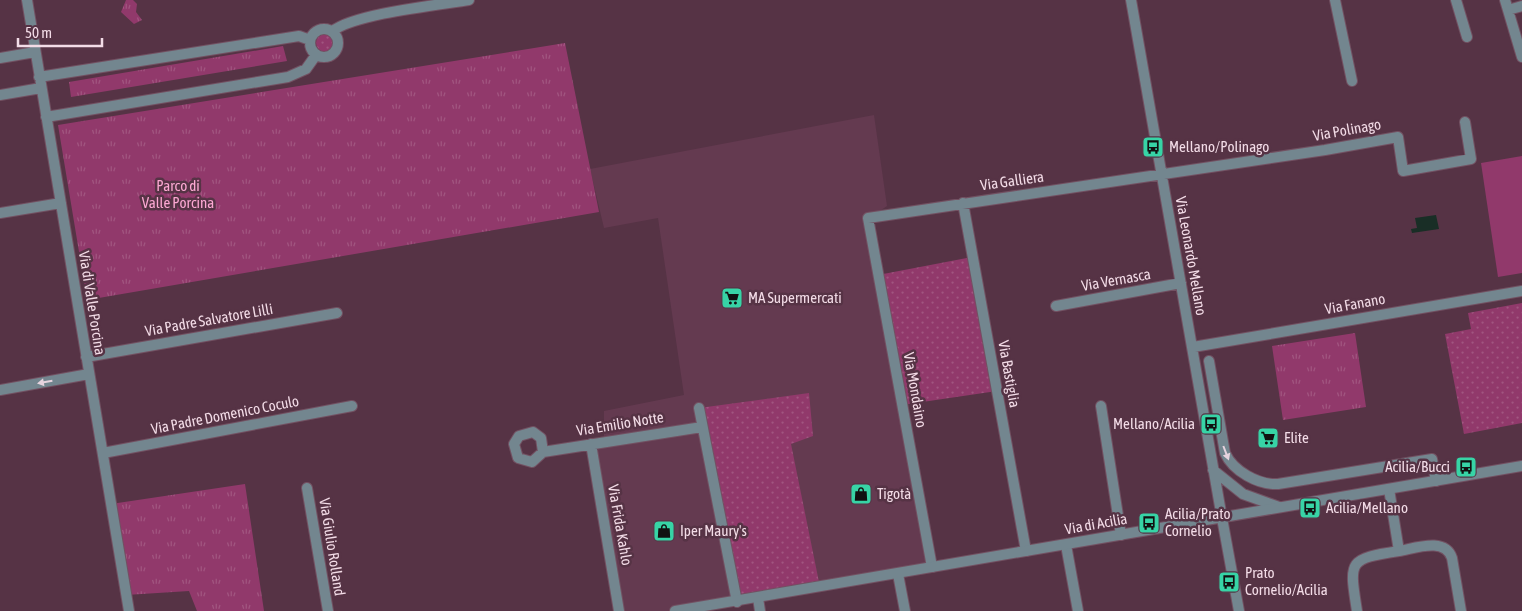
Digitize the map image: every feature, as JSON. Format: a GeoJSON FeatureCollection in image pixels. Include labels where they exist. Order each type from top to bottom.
{"type":"FeatureCollection","features":[{"type":"Feature","properties":{"kind":"street","name":"Via di Valle Porcina"},"geometry":{"type":"LineString","coordinates":[[27,0],[129,611]]}},
{"type":"Feature","properties":{"kind":"street"},"geometry":{"type":"LineString","coordinates":[[333,32],[346,23],[469,0]]}},
{"type":"Feature","properties":{"kind":"street","name":"Via Leonardo Mellano"},"geometry":{"type":"LineString","coordinates":[[1131,0],[1239,611]]}},
{"type":"Feature","properties":{"kind":"street"},"geometry":{"type":"LineString","coordinates":[[1335,0],[1352,81]]}},
{"type":"Feature","properties":{"kind":"street"},"geometry":{"type":"LineString","coordinates":[[1456,0],[1467,37]]}},
{"type":"Feature","properties":{"kind":"street"},"geometry":{"type":"LineString","coordinates":[[1522,6],[1506,5],[1522,57]]}},
{"type":"Feature","properties":{"kind":"street"},"geometry":{"type":"LineString","coordinates":[[328,29],[333,32],[339,41],[336,52],[326,58],[316,55],[310,45],[310,40],[317,31],[328,29]]}},
{"type":"Feature","properties":{"kind":"street"},"geometry":{"type":"LineString","coordinates":[[39,77],[299,36],[310,40]]}},
{"type":"Feature","properties":{"kind":"street"},"geometry":{"type":"LineString","coordinates":[[0,58],[35,52]]}},
{"type":"Feature","properties":{"kind":"street"},"geometry":{"type":"LineString","coordinates":[[46,117],[288,77],[306,69],[316,55]]}},
{"type":"Feature","properties":{"kind":"street"},"geometry":{"type":"LineString","coordinates":[[0,95],[41,88]]}},
{"type":"Feature","properties":{"kind":"street","name":"Via Polinago"},"geometry":{"type":"LineString","coordinates":[[1161,174],[1398,137],[1403,171],[1472,159],[1465,122]]}},
{"type":"Feature","properties":{"kind":"street","name":"Via Galliera"},"geometry":{"type":"LineString","coordinates":[[868,218],[1161,174]]}},
{"type":"Feature","properties":{"kind":"street"},"geometry":{"type":"LineString","coordinates":[[0,213],[61,203]]}},
{"type":"Feature","properties":{"kind":"street","name":"Via Bastiglia"},"geometry":{"type":"LineString","coordinates":[[963,203],[1026,551]]}},
{"type":"Feature","properties":{"kind":"street","name":"Via Mondaino"},"geometry":{"type":"LineString","coordinates":[[868,218],[932,567]]}},
{"type":"Feature","properties":{"kind":"street","name":"Via Vernasca"},"geometry":{"type":"LineString","coordinates":[[1056,306],[1181,283]]}},
{"type":"Feature","properties":{"kind":"street","name":"Via Fanano"},"geometry":{"type":"LineString","coordinates":[[1193,347],[1522,291]]}},
{"type":"Feature","properties":{"kind":"street","name":"Via Padre Salvatore Lilli"},"geometry":{"type":"LineString","coordinates":[[86,357],[337,314]]}},
{"type":"Feature","properties":{"kind":"street"},"geometry":{"type":"LineString","coordinates":[[1209,361],[1224,450],[1228,459],[1235,467],[1264,484],[1278,484],[1432,458],[1436,480]]}},
{"type":"Feature","properties":{"kind":"street"},"geometry":{"type":"LineString","coordinates":[[0,390],[89,374]]}},
{"type":"Feature","properties":{"kind":"street"},"geometry":{"type":"LineString","coordinates":[[1203,408],[1216,405]]}},
{"type":"Feature","properties":{"kind":"street","name":"Via Padre Domenico Coculo"},"geometry":{"type":"LineString","coordinates":[[103,453],[352,406]]}},
{"type":"Feature","properties":{"kind":"street"},"geometry":{"type":"LineString","coordinates":[[1101,406],[1121,535]]}},
{"type":"Feature","properties":{"kind":"street"},"geometry":{"type":"LineString","coordinates":[[699,408],[737,602]]}},
{"type":"Feature","properties":{"kind":"street","name":"Via Emilio Notte"},"geometry":{"type":"LineString","coordinates":[[543,452],[702,427]]}},
{"type":"Feature","properties":{"kind":"street","name":"Via Frida Kahlo"},"geometry":{"type":"LineString","coordinates":[[591,444],[620,611]]}},
{"type":"Feature","properties":{"kind":"street","name":"Via di Acilia"},"geometry":{"type":"LineString","coordinates":[[675,611],[737,602],[1522,466]]}},
{"type":"Feature","properties":{"kind":"street"},"geometry":{"type":"LineString","coordinates":[[1214,470],[1244,494],[1279,507]]}},
{"type":"Feature","properties":{"kind":"street","name":"Via Giulio Rolland"},"geometry":{"type":"LineString","coordinates":[[307,488],[328,611]]}},
{"type":"Feature","properties":{"kind":"street"},"geometry":{"type":"LineString","coordinates":[[1388,489],[1399,551]]}},
{"type":"Feature","properties":{"kind":"street"},"geometry":{"type":"LineString","coordinates":[[1066,545],[1078,611]]}},
{"type":"Feature","properties":{"kind":"street"},"geometry":{"type":"LineString","coordinates":[[1357,611],[1352,577],[1355,565],[1364,557],[1438,545],[1449,551],[1452,558],[1461,611]]}},
{"type":"Feature","properties":{"kind":"street"},"geometry":{"type":"LineString","coordinates":[[898,574],[905,611]]}},
{"type":"Feature","properties":{"kind":"street"},"geometry":{"type":"LineString","coordinates":[[758,598],[760,611]]}},
{"type":"Feature","properties":{"kind":"shaded area"},"geometry":{"type":"Polygon","coordinates":[[[874,115],[887,206],[868,219],[932,567],[671,611],[619,611],[591,444],[604,441],[604,411],[684,395],[658,218],[604,228],[590,169],[874,115]]]}},
{"type":"Feature","properties":{"kind":"shaded area"},"geometry":{"type":"Polygon","coordinates":[[[1436,215],[1439,229],[1412,233],[1411,229],[1417,228],[1415,218],[1436,215]]]}},
{"type":"Feature","properties":{"kind":"green space"},"geometry":{"type":"Polygon","coordinates":[[[126,0],[133,0],[137,4],[136,12],[142,20],[134,24],[121,12],[126,0]]]}},
{"type":"Feature","properties":{"kind":"green space"},"geometry":{"type":"Polygon","coordinates":[[[325,34],[331,37],[334,43],[331,49],[325,52],[319,49],[316,43],[319,37],[325,34]]]}},
{"type":"Feature","properties":{"kind":"green space","name":"Parco di Valle Porcina"},"geometry":{"type":"Polygon","coordinates":[[[565,43],[599,212],[87,300],[58,125],[565,43]]]}},
{"type":"Feature","properties":{"kind":"green space"},"geometry":{"type":"Polygon","coordinates":[[[283,46],[287,61],[71,97],[69,82],[283,46]]]}},
{"type":"Feature","properties":{"kind":"green space"},"geometry":{"type":"Polygon","coordinates":[[[1522,156],[1522,273],[1498,277],[1481,163],[1522,156]]]}},
{"type":"Feature","properties":{"kind":"green space"},"geometry":{"type":"Polygon","coordinates":[[[972,257],[997,391],[902,405],[878,275],[972,257]]]}},
{"type":"Feature","properties":{"kind":"green space"},"geometry":{"type":"Polygon","coordinates":[[[1522,303],[1522,423],[1464,434],[1445,334],[1471,329],[1468,313],[1522,303]]]}},
{"type":"Feature","properties":{"kind":"green space"},"geometry":{"type":"Polygon","coordinates":[[[1355,333],[1366,407],[1283,420],[1272,346],[1355,333]]]}},
{"type":"Feature","properties":{"kind":"green space"},"geometry":{"type":"Polygon","coordinates":[[[809,393],[813,436],[791,444],[820,587],[738,604],[699,408],[809,393]]]}},
{"type":"Feature","properties":{"kind":"green space"},"geometry":{"type":"Polygon","coordinates":[[[245,484],[264,611],[197,611],[189,591],[126,595],[111,504],[245,484]]]}},
{"type":"Feature","properties":{"kind":"place","name":"Mellano/Polinago"},"geometry":{"type":"Point","coordinates":[1153,147]}},
{"type":"Feature","properties":{"kind":"place","name":"MA Supermercati"},"geometry":{"type":"Point","coordinates":[732,298]}},
{"type":"Feature","properties":{"kind":"place","name":"Mellano/Acilia"},"geometry":{"type":"Point","coordinates":[1211,424]}},
{"type":"Feature","properties":{"kind":"place","name":"Elite"},"geometry":{"type":"Point","coordinates":[1268,438]}},
{"type":"Feature","properties":{"kind":"place","name":"Acilia/Bucci"},"geometry":{"type":"Point","coordinates":[1466,467]}},
{"type":"Feature","properties":{"kind":"place","name":"Tigotà"},"geometry":{"type":"Point","coordinates":[861,494]}},
{"type":"Feature","properties":{"kind":"place","name":"Acilia/Mellano"},"geometry":{"type":"Point","coordinates":[1310,508]}},
{"type":"Feature","properties":{"kind":"place","name":"Acilia/Prato Cornelio"},"geometry":{"type":"Point","coordinates":[1149,523]}},
{"type":"Feature","properties":{"kind":"place","name":"Iper Maury's"},"geometry":{"type":"Point","coordinates":[664,531]}},
{"type":"Feature","properties":{"kind":"place","name":"Prato Cornelio/Acilia"},"geometry":{"type":"Point","coordinates":[1229,582]}}]}
